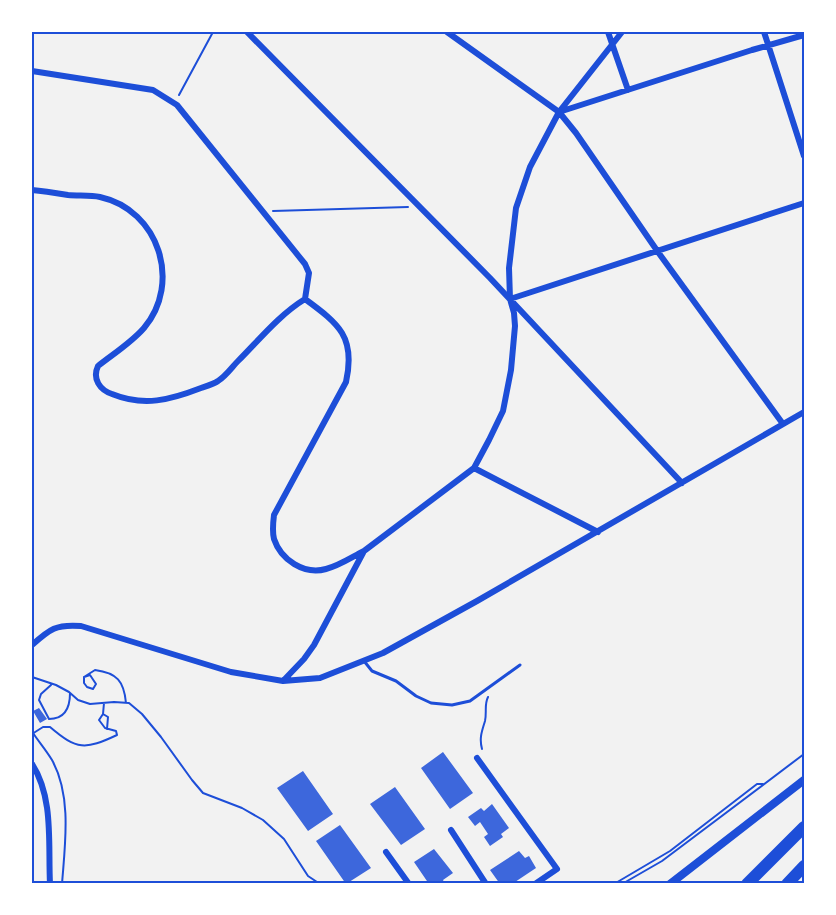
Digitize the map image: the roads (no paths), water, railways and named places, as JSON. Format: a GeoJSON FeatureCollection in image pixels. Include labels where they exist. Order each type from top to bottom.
{"type":"FeatureCollection","features":[{"type":"Feature","properties":{"kind":"highway"},"geometry":{"type":"LineString","coordinates":[[747,884],[804,827]]}},
{"type":"Feature","properties":{"kind":"highway"},"geometry":{"type":"LineString","coordinates":[[787,884],[804,866]]}},
{"type":"Feature","properties":{"kind":"street"},"geometry":{"type":"LineString","coordinates":[[248,32],[510,299],[682,483]]}},
{"type":"Feature","properties":{"kind":"street"},"geometry":{"type":"LineString","coordinates":[[447,32],[559,112],[783,424]]}},
{"type":"Feature","properties":{"kind":"street"},"geometry":{"type":"LineString","coordinates":[[608,32],[628,90]]}},
{"type":"Feature","properties":{"kind":"street"},"geometry":{"type":"LineString","coordinates":[[305,299],[336,324],[345,337],[350,354],[346,382],[274,515],[274,538],[288,560],[313,571],[335,566],[364,551],[474,468],[503,411],[511,370],[514,313],[510,299],[509,268],[516,208],[530,167],[559,112],[622,32]]}},
{"type":"Feature","properties":{"kind":"street"},"geometry":{"type":"LineString","coordinates":[[764,32],[804,156]]}},
{"type":"Feature","properties":{"kind":"street"},"geometry":{"type":"LineString","coordinates":[[559,112],[804,35]]}},
{"type":"Feature","properties":{"kind":"street"},"geometry":{"type":"LineString","coordinates":[[32,71],[153,90],[175,103],[305,264],[309,273],[305,299],[280,318],[219,381],[180,396],[153,401],[129,401],[106,392],[96,381],[95,371],[98,366],[130,342],[144,328],[156,310],[163,291],[164,266],[154,239],[140,220],[123,206],[100,197],[32,190]]}},
{"type":"Feature","properties":{"kind":"street"},"geometry":{"type":"LineString","coordinates":[[510,299],[804,203]]}},
{"type":"Feature","properties":{"kind":"street"},"geometry":{"type":"LineString","coordinates":[[32,645],[50,630],[63,624],[81,626],[231,672],[283,681],[320,678],[383,652],[477,601],[804,412]]}},
{"type":"Feature","properties":{"kind":"street"},"geometry":{"type":"LineString","coordinates":[[474,468],[598,532]]}},
{"type":"Feature","properties":{"kind":"street"},"geometry":{"type":"LineString","coordinates":[[283,681],[314,645],[364,551]]}},
{"type":"Feature","properties":{"kind":"street"},"geometry":{"type":"LineString","coordinates":[[477,759],[557,869],[535,884]]}},
{"type":"Feature","properties":{"kind":"street"},"geometry":{"type":"LineString","coordinates":[[32,764],[42,784],[47,807],[50,884]]}},
{"type":"Feature","properties":{"kind":"street"},"geometry":{"type":"LineString","coordinates":[[670,882],[804,780]]}},
{"type":"Feature","properties":{"kind":"street"},"geometry":{"type":"LineString","coordinates":[[451,830],[486,884]]}},
{"type":"Feature","properties":{"kind":"street"},"geometry":{"type":"LineString","coordinates":[[386,852],[409,884]]}},
{"type":"Feature","properties":{"kind":"lane"},"geometry":{"type":"LineString","coordinates":[[364,661],[372,671],[396,681],[416,696],[431,703],[452,705],[470,701],[520,665]]}}]}
